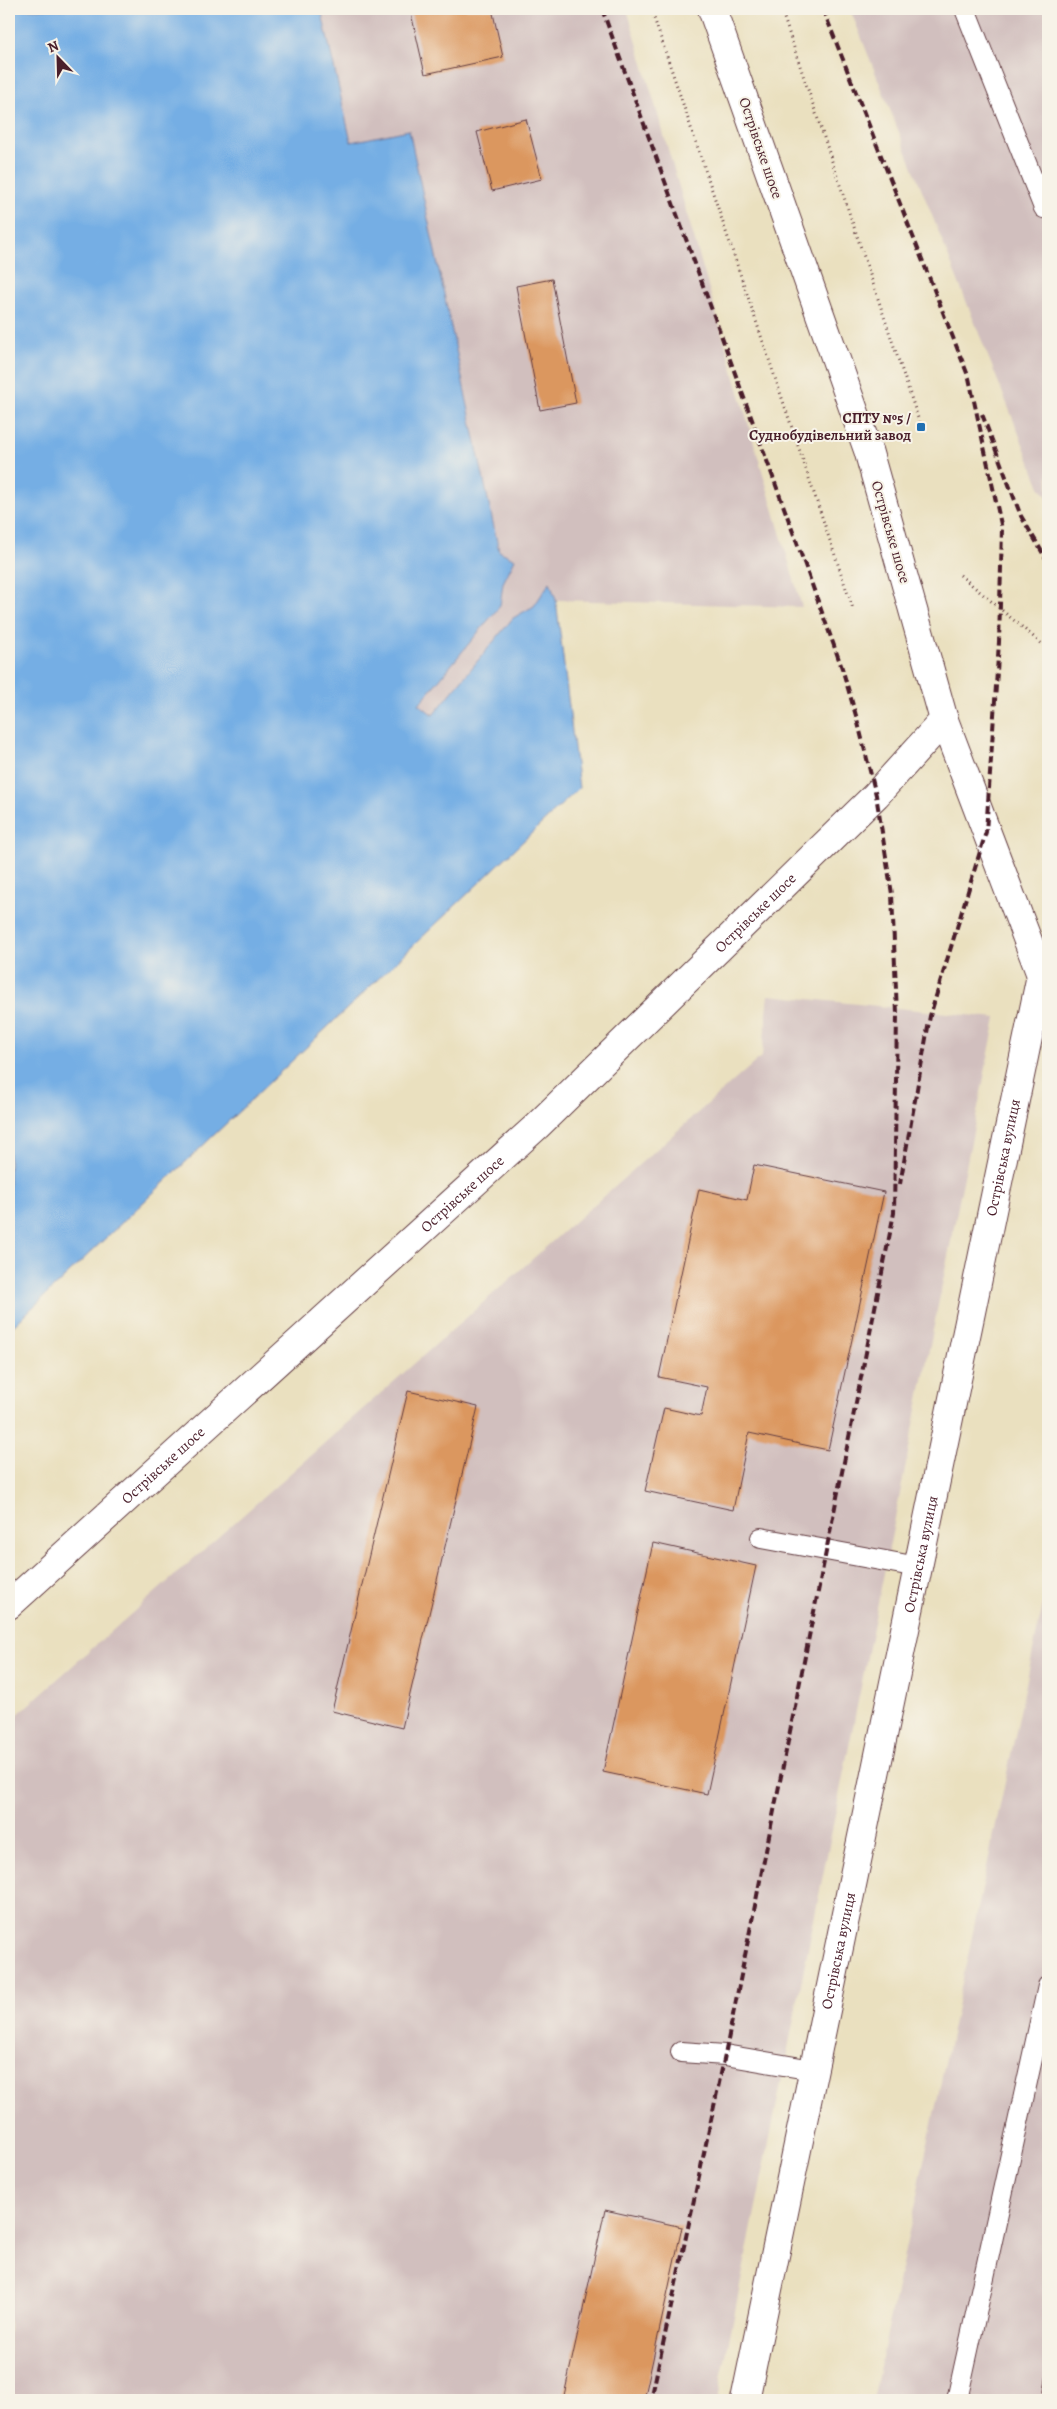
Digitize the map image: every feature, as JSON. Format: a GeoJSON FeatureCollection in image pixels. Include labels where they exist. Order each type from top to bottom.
{"type":"FeatureCollection","features":[{"type":"Feature","properties":{"kind":"street","name":"Острівське шосе"},"geometry":{"type":"LineString","coordinates":[[9,1605],[538,1126],[876,795],[944,720],[868,450],[712,9]]}},
{"type":"Feature","properties":{"kind":"street","name":"Острівська вулиця"},"geometry":{"type":"LineString","coordinates":[[745,2400],[918,1567],[1045,976],[944,720]]}},
{"type":"Feature","properties":{"kind":"lane"},"geometry":{"type":"LineString","coordinates":[[965,9],[1044,208]]}},
{"type":"Feature","properties":{"kind":"lane"},"geometry":{"type":"LineString","coordinates":[[762,1538],[918,1567]]}},
{"type":"Feature","properties":{"kind":"lane"},"geometry":{"type":"LineString","coordinates":[[957,2400],[1048,1986]]}},
{"type":"Feature","properties":{"kind":"lane"},"geometry":{"type":"LineString","coordinates":[[681,2052],[725,2055],[814,2070]]}},
{"type":"Feature","properties":{"kind":"path"},"geometry":{"type":"LineString","coordinates":[[650,9],[853,609]]}},
{"type":"Feature","properties":{"kind":"path"},"geometry":{"type":"LineString","coordinates":[[781,9],[921,427]]}},
{"type":"Feature","properties":{"kind":"path"},"geometry":{"type":"LineString","coordinates":[[960,575],[1048,649]]}},
{"type":"Feature","properties":{"kind":"shaded area"},"geometry":{"type":"Polygon","coordinates":[[[321,9],[627,9],[802,607],[556,600],[550,583],[534,606],[513,618],[432,716],[419,704],[500,606],[503,583],[514,559],[499,551],[408,130],[351,143],[321,9]]]}},
{"type":"Feature","properties":{"kind":"shaded area"},"geometry":{"type":"Polygon","coordinates":[[[850,9],[1048,9],[1048,498],[1040,487],[850,9]]]}},
{"type":"Feature","properties":{"kind":"shaded area"},"geometry":{"type":"Polygon","coordinates":[[[769,995],[996,1018],[717,2400],[9,2400],[9,1722],[762,1056],[769,995]]]}},
{"type":"Feature","properties":{"kind":"shaded area"},"geometry":{"type":"Polygon","coordinates":[[[1048,1581],[1048,2400],[873,2400],[1048,1581]]]}},
{"type":"Feature","properties":{"kind":"water"},"geometry":{"type":"Polygon","coordinates":[[[9,9],[321,9],[351,142],[409,130],[499,551],[515,559],[503,583],[500,606],[419,704],[433,715],[513,618],[534,606],[550,582],[556,600],[579,788],[9,1330],[9,9]]]}},
{"type":"Feature","properties":{"kind":"building"},"geometry":{"type":"Polygon","coordinates":[[[410,9],[492,9],[503,57],[425,74],[410,9]]]}},
{"type":"Feature","properties":{"kind":"building"},"geometry":{"type":"Polygon","coordinates":[[[526,119],[542,179],[492,191],[477,132],[526,119]]]}},
{"type":"Feature","properties":{"kind":"building"},"geometry":{"type":"Polygon","coordinates":[[[552,279],[576,403],[540,410],[516,286],[552,279]]]}},
{"type":"Feature","properties":{"kind":"building"},"geometry":{"type":"Polygon","coordinates":[[[754,1165],[884,1192],[828,1450],[749,1433],[733,1510],[645,1491],[664,1408],[701,1416],[707,1387],[659,1377],[699,1189],[747,1200],[754,1165]]]}},
{"type":"Feature","properties":{"kind":"building"},"geometry":{"type":"Polygon","coordinates":[[[408,1391],[478,1407],[402,1728],[332,1711],[408,1391]]]}},
{"type":"Feature","properties":{"kind":"building"},"geometry":{"type":"Polygon","coordinates":[[[653,1543],[756,1566],[707,1794],[603,1772],[653,1543]]]}},
{"type":"Feature","properties":{"kind":"building"},"geometry":{"type":"Polygon","coordinates":[[[605,2210],[682,2227],[644,2400],[563,2400],[605,2210]]]}},
{"type":"Feature","properties":{"kind":"building"},"geometry":{"type":"Polygon","coordinates":[[[1047,2374],[1048,2400],[1042,2400],[1047,2374]]]}},
{"type":"Feature","properties":{"kind":"railway"},"geometry":{"type":"LineString","coordinates":[[602,9],[842,668],[857,719],[876,795],[892,894],[897,1014],[894,1213],[725,2055],[651,2400]]}},
{"type":"Feature","properties":{"kind":"railway"},"geometry":{"type":"LineString","coordinates":[[823,9],[969,378],[1002,529],[999,642],[986,832],[930,1016],[900,1184]]}},
{"type":"Feature","properties":{"kind":"railway"},"geometry":{"type":"LineString","coordinates":[[982,414],[1021,516],[1048,562]]}},
{"type":"Feature","properties":{"kind":"place","name":"СПТУ №5 / Суднобудівельний завод"},"geometry":{"type":"Point","coordinates":[921,427]}}]}
